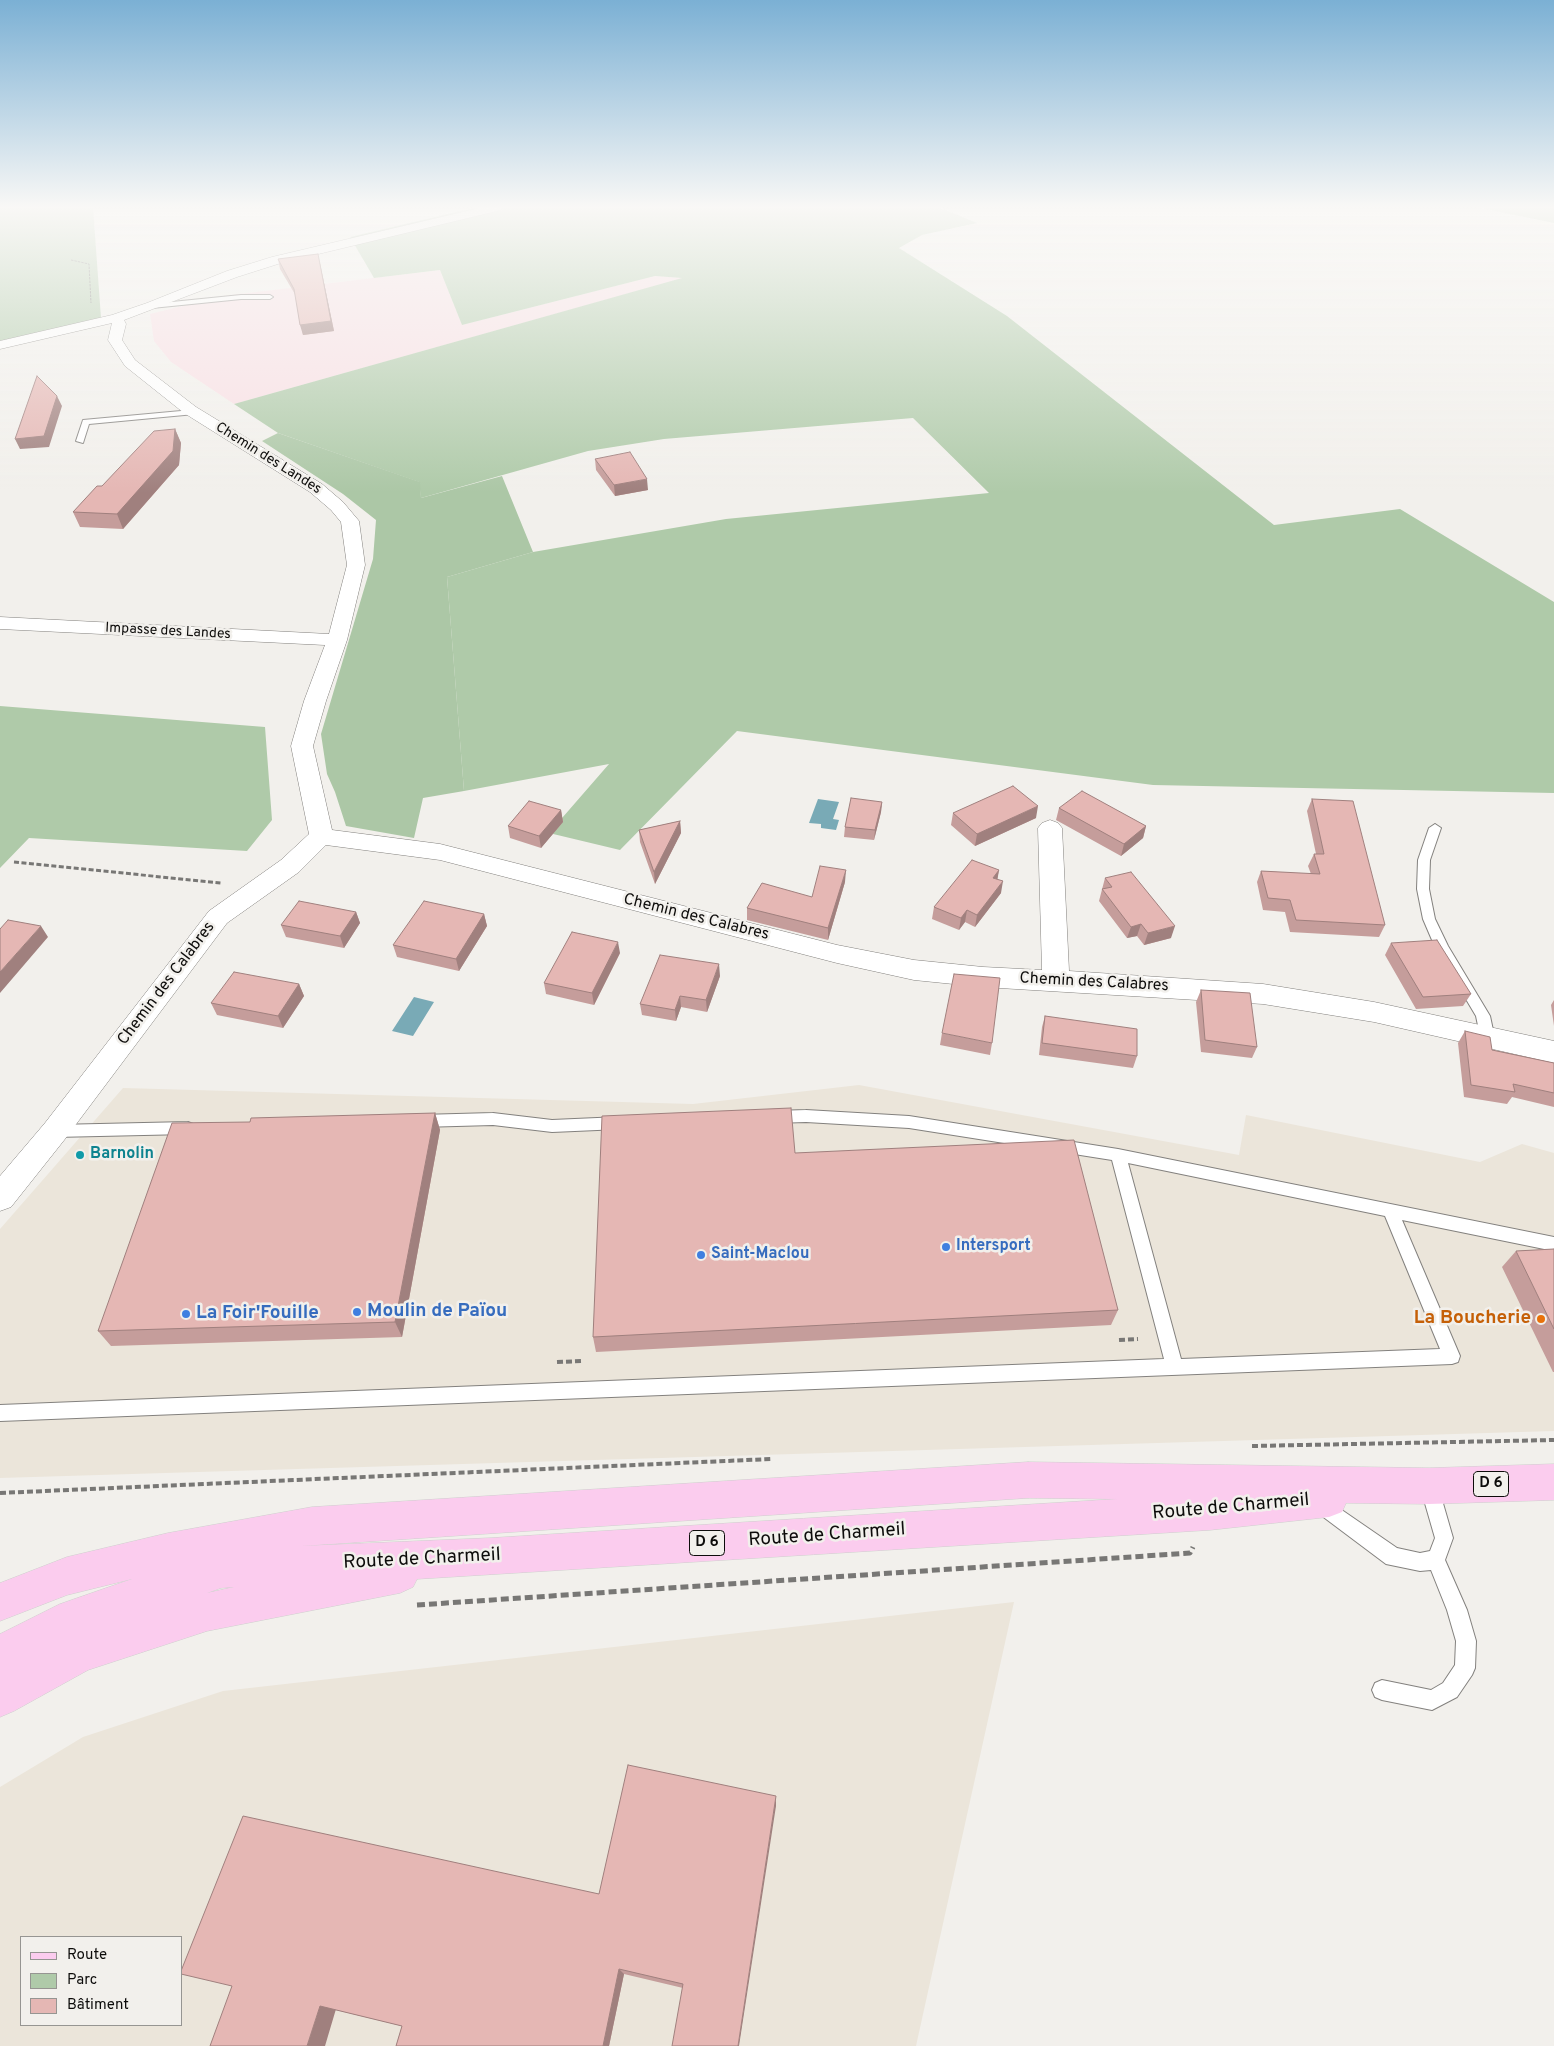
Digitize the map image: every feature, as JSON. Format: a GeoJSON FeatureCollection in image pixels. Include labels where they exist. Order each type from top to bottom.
{"type":"FeatureCollection","features":[{"type":"Feature","properties":{"kind":"main road","name":"Route de Charmeil"},"geometry":{"type":"LineString","coordinates":[[0,1602],[66,1576],[168,1552],[312,1526],[1028,1480],[1428,1486],[1554,1482]]}},
{"type":"Feature","properties":{"kind":"main road","name":"Route de Charmeil"},"geometry":{"type":"LineString","coordinates":[[0,1655],[74,1618],[221,1569],[490,1556],[1210,1512],[1316,1501],[1428,1486]]}},
{"type":"Feature","properties":{"kind":"main road"},"geometry":{"type":"LineString","coordinates":[[0,1697],[80,1653],[207,1612],[490,1556]]}},
{"type":"Feature","properties":{"kind":"street"},"geometry":{"type":"LineString","coordinates":[[0,345],[116,318],[161,302]]}},
{"type":"Feature","properties":{"kind":"street","name":"Chemin des Landes"},"geometry":{"type":"LineString","coordinates":[[116,318],[119,324],[115,340],[130,363],[192,412],[316,488],[337,506],[350,521],[356,565],[337,640],[302,746],[321,836]]}},
{"type":"Feature","properties":{"kind":"street","name":"Impasse des Landes"},"geometry":{"type":"LineString","coordinates":[[0,623],[337,640]]}},
{"type":"Feature","properties":{"kind":"street"},"geometry":{"type":"LineString","coordinates":[[1050,828],[1056,980]]}},
{"type":"Feature","properties":{"kind":"street","name":"Chemin des Calabres"},"geometry":{"type":"LineString","coordinates":[[0,1198],[55,1131],[218,917],[290,866],[321,836],[440,852],[837,954],[905,968],[983,977],[1263,994],[1335,1004],[1554,1052]]}},
{"type":"Feature","properties":{"kind":"lane"},"geometry":{"type":"LineString","coordinates":[[152,306],[186,302]]}},
{"type":"Feature","properties":{"kind":"lane"},"geometry":{"type":"LineString","coordinates":[[80,441],[86,422],[192,412]]}},
{"type":"Feature","properties":{"kind":"lane"},"geometry":{"type":"LineString","coordinates":[[1435,828],[1424,860],[1423,889],[1429,919],[1442,947],[1483,1016],[1487,1036]]}},
{"type":"Feature","properties":{"kind":"lane"},"geometry":{"type":"LineString","coordinates":[[757,1118],[806,1116],[909,1122],[1118,1155],[1554,1244]]}},
{"type":"Feature","properties":{"kind":"lane"},"geometry":{"type":"LineString","coordinates":[[404,1122],[493,1120],[552,1126],[630,1123]]}},
{"type":"Feature","properties":{"kind":"lane"},"geometry":{"type":"LineString","coordinates":[[55,1131],[206,1127]]}},
{"type":"Feature","properties":{"kind":"lane"},"geometry":{"type":"LineString","coordinates":[[1118,1155],[1174,1366]]}},
{"type":"Feature","properties":{"kind":"lane"},"geometry":{"type":"LineString","coordinates":[[0,1413],[1452,1356],[1390,1210]]}},
{"type":"Feature","properties":{"kind":"lane"},"geometry":{"type":"LineString","coordinates":[[1382,1690],[1432,1700],[1450,1690],[1465,1668],[1466,1641],[1436,1560],[1444,1538],[1428,1486]]}},
{"type":"Feature","properties":{"kind":"lane"},"geometry":{"type":"LineString","coordinates":[[1316,1501],[1392,1557],[1420,1562],[1436,1560]]}},
{"type":"Feature","properties":{"kind":"path"},"geometry":{"type":"LineString","coordinates":[[91,302],[96,323]]}},
{"type":"Feature","properties":{"kind":"path"},"geometry":{"type":"LineString","coordinates":[[14,862],[262,886]]}},
{"type":"Feature","properties":{"kind":"path"},"geometry":{"type":"LineString","coordinates":[[1119,1340],[1138,1339]]}},
{"type":"Feature","properties":{"kind":"path"},"geometry":{"type":"LineString","coordinates":[[556,1362],[582,1361]]}},
{"type":"Feature","properties":{"kind":"path"},"geometry":{"type":"LineString","coordinates":[[0,1493],[781,1459]]}},
{"type":"Feature","properties":{"kind":"path"},"geometry":{"type":"LineString","coordinates":[[406,1606],[1190,1553],[1210,1512]]}},
{"type":"Feature","properties":{"kind":"shaded area"},"geometry":{"type":"Polygon","coordinates":[[[197,302],[453,302],[462,325],[551,302],[597,302],[234,404],[171,362],[154,341],[150,314],[197,302]]]}},
{"type":"Feature","properties":{"kind":"shaded area"},"geometry":{"type":"Polygon","coordinates":[[[859,1085],[1239,1155],[1246,1115],[1480,1162],[1522,1144],[1554,1153],[1554,1431],[0,1478],[0,1229],[123,1088],[693,1104],[859,1085]]]}},
{"type":"Feature","properties":{"kind":"shaded area"},"geometry":{"type":"Polygon","coordinates":[[[1014,1602],[916,2046],[0,2046],[0,1787],[83,1737],[223,1691],[1014,1602]]]}},
{"type":"Feature","properties":{"kind":"green space"},"geometry":{"type":"Polygon","coordinates":[[[0,302],[100,302],[101,318],[0,341],[0,302]]]}},
{"type":"Feature","properties":{"kind":"green space"},"geometry":{"type":"Polygon","coordinates":[[[453,302],[551,302],[462,325],[453,302]]]}},
{"type":"Feature","properties":{"kind":"green space"},"geometry":{"type":"Polygon","coordinates":[[[595,302],[986,302],[1007,316],[1274,525],[1400,509],[1554,602],[1554,793],[1153,785],[737,731],[620,850],[549,833],[609,764],[464,791],[447,577],[533,552],[726,519],[989,493],[913,418],[664,439],[588,451],[421,498],[419,482],[278,433],[234,404],[595,302]]]}},
{"type":"Feature","properties":{"kind":"green space"},"geometry":{"type":"Polygon","coordinates":[[[278,433],[420,482],[421,498],[502,476],[533,552],[447,577],[464,791],[423,798],[414,838],[346,826],[327,774],[321,734],[373,559],[376,520],[343,494],[262,441],[278,433]]]}},
{"type":"Feature","properties":{"kind":"green space"},"geometry":{"type":"Polygon","coordinates":[[[0,706],[265,727],[272,820],[247,851],[29,838],[0,868],[0,706]]]}},
{"type":"Feature","properties":{"kind":"water"},"geometry":{"type":"Polygon","coordinates":[[[818,799],[839,802],[833,819],[839,820],[836,830],[821,828],[821,824],[809,823],[818,799]]]}},
{"type":"Feature","properties":{"kind":"water"},"geometry":{"type":"Polygon","coordinates":[[[414,997],[434,1002],[413,1036],[392,1031],[414,997]]]}},
{"type":"Feature","properties":{"kind":"building"},"geometry":{"type":"Polygon","coordinates":[[[296,302],[327,302],[331,321],[300,325],[296,302]]]}},
{"type":"Feature","properties":{"kind":"building"},"geometry":{"type":"Polygon","coordinates":[[[37,376],[57,396],[44,436],[15,439],[37,376]]]}},
{"type":"Feature","properties":{"kind":"building"},"geometry":{"type":"Polygon","coordinates":[[[175,429],[173,451],[117,514],[73,512],[97,486],[102,486],[154,431],[175,429]]]}},
{"type":"Feature","properties":{"kind":"building"},"geometry":{"type":"Polygon","coordinates":[[[630,452],[647,479],[614,485],[595,459],[630,452]]]}},
{"type":"Feature","properties":{"kind":"building"},"geometry":{"type":"Polygon","coordinates":[[[1013,786],[1038,806],[977,834],[953,813],[1013,786]]]}},
{"type":"Feature","properties":{"kind":"building"},"geometry":{"type":"Polygon","coordinates":[[[1082,791],[1146,826],[1124,844],[1059,808],[1082,791]]]}},
{"type":"Feature","properties":{"kind":"building"},"geometry":{"type":"Polygon","coordinates":[[[851,798],[882,802],[875,830],[845,827],[851,798]]]}},
{"type":"Feature","properties":{"kind":"building"},"geometry":{"type":"Polygon","coordinates":[[[1312,799],[1353,801],[1385,925],[1296,920],[1290,900],[1268,898],[1261,871],[1320,874],[1314,854],[1324,854],[1312,799]]]}},
{"type":"Feature","properties":{"kind":"building"},"geometry":{"type":"Polygon","coordinates":[[[529,801],[561,810],[539,836],[508,826],[529,801]]]}},
{"type":"Feature","properties":{"kind":"building"},"geometry":{"type":"Polygon","coordinates":[[[680,821],[654,872],[639,830],[680,821]]]}},
{"type":"Feature","properties":{"kind":"building"},"geometry":{"type":"Polygon","coordinates":[[[972,860],[999,870],[993,878],[1003,881],[977,915],[967,910],[961,918],[934,907],[972,860]]]}},
{"type":"Feature","properties":{"kind":"building"},"geometry":{"type":"Polygon","coordinates":[[[820,866],[846,870],[828,928],[747,908],[762,883],[812,897],[820,866]]]}},
{"type":"Feature","properties":{"kind":"building"},"geometry":{"type":"Polygon","coordinates":[[[1131,872],[1175,926],[1148,933],[1141,924],[1131,927],[1102,889],[1112,887],[1105,878],[1131,872]]]}},
{"type":"Feature","properties":{"kind":"building"},"geometry":{"type":"Polygon","coordinates":[[[299,901],[356,912],[340,936],[281,925],[299,901]]]}},
{"type":"Feature","properties":{"kind":"building"},"geometry":{"type":"Polygon","coordinates":[[[424,901],[484,914],[456,959],[393,945],[424,901]]]}},
{"type":"Feature","properties":{"kind":"building"},"geometry":{"type":"Polygon","coordinates":[[[8,920],[41,926],[0,972],[0,929],[8,920]]]}},
{"type":"Feature","properties":{"kind":"building"},"geometry":{"type":"Polygon","coordinates":[[[572,932],[618,942],[592,993],[544,983],[572,932]]]}},
{"type":"Feature","properties":{"kind":"building"},"geometry":{"type":"Polygon","coordinates":[[[1437,940],[1471,994],[1423,997],[1391,943],[1437,940]]]}},
{"type":"Feature","properties":{"kind":"building"},"geometry":{"type":"Polygon","coordinates":[[[660,955],[719,964],[706,1000],[680,996],[675,1010],[640,1004],[660,955]]]}},
{"type":"Feature","properties":{"kind":"building"},"geometry":{"type":"Polygon","coordinates":[[[234,972],[299,984],[278,1016],[211,1003],[234,972]]]}},
{"type":"Feature","properties":{"kind":"building"},"geometry":{"type":"Polygon","coordinates":[[[954,974],[1000,978],[992,1043],[942,1033],[954,974]]]}},
{"type":"Feature","properties":{"kind":"building"},"geometry":{"type":"Polygon","coordinates":[[[1201,990],[1250,993],[1257,1047],[1205,1040],[1201,990]]]}},
{"type":"Feature","properties":{"kind":"building"},"geometry":{"type":"Polygon","coordinates":[[[1045,1016],[1137,1029],[1137,1056],[1042,1043],[1045,1016]]]}},
{"type":"Feature","properties":{"kind":"building"},"geometry":{"type":"Polygon","coordinates":[[[1465,1031],[1490,1037],[1492,1050],[1554,1063],[1554,1093],[1513,1084],[1515,1092],[1471,1085],[1465,1031]]]}},
{"type":"Feature","properties":{"kind":"building"},"geometry":{"type":"Polygon","coordinates":[[[791,1108],[795,1153],[1074,1140],[1118,1310],[593,1337],[602,1116],[791,1108]]]}},
{"type":"Feature","properties":{"kind":"building"},"geometry":{"type":"Polygon","coordinates":[[[435,1113],[395,1322],[98,1331],[172,1123],[250,1122],[251,1118],[435,1113]]]}},
{"type":"Feature","properties":{"kind":"building"},"geometry":{"type":"Polygon","coordinates":[[[1554,1249],[1554,1329],[1516,1251],[1554,1249]]]}},
{"type":"Feature","properties":{"kind":"building"},"geometry":{"type":"Polygon","coordinates":[[[628,1765],[776,1796],[738,2046],[672,2046],[683,1984],[619,1969],[603,2046],[396,2046],[402,2026],[320,2006],[307,2046],[210,2046],[232,1986],[182,1974],[182,1968],[243,1816],[599,1894],[628,1765]]]}},
{"type":"Feature","properties":{"kind":"place","name":"Barnolin"},"geometry":{"type":"Point","coordinates":[80,1155]}},
{"type":"Feature","properties":{"kind":"place","name":"Intersport"},"geometry":{"type":"Point","coordinates":[946,1247]}},
{"type":"Feature","properties":{"kind":"place","name":"Saint-Maclou"},"geometry":{"type":"Point","coordinates":[701,1255]}},
{"type":"Feature","properties":{"kind":"place","name":"Moulin de Païou"},"geometry":{"type":"Point","coordinates":[357,1312]}},
{"type":"Feature","properties":{"kind":"place","name":"La Foir'Fouille"},"geometry":{"type":"Point","coordinates":[186,1314]}},
{"type":"Feature","properties":{"kind":"place","name":"La Boucherie"},"geometry":{"type":"Point","coordinates":[1541,1319]}}]}
